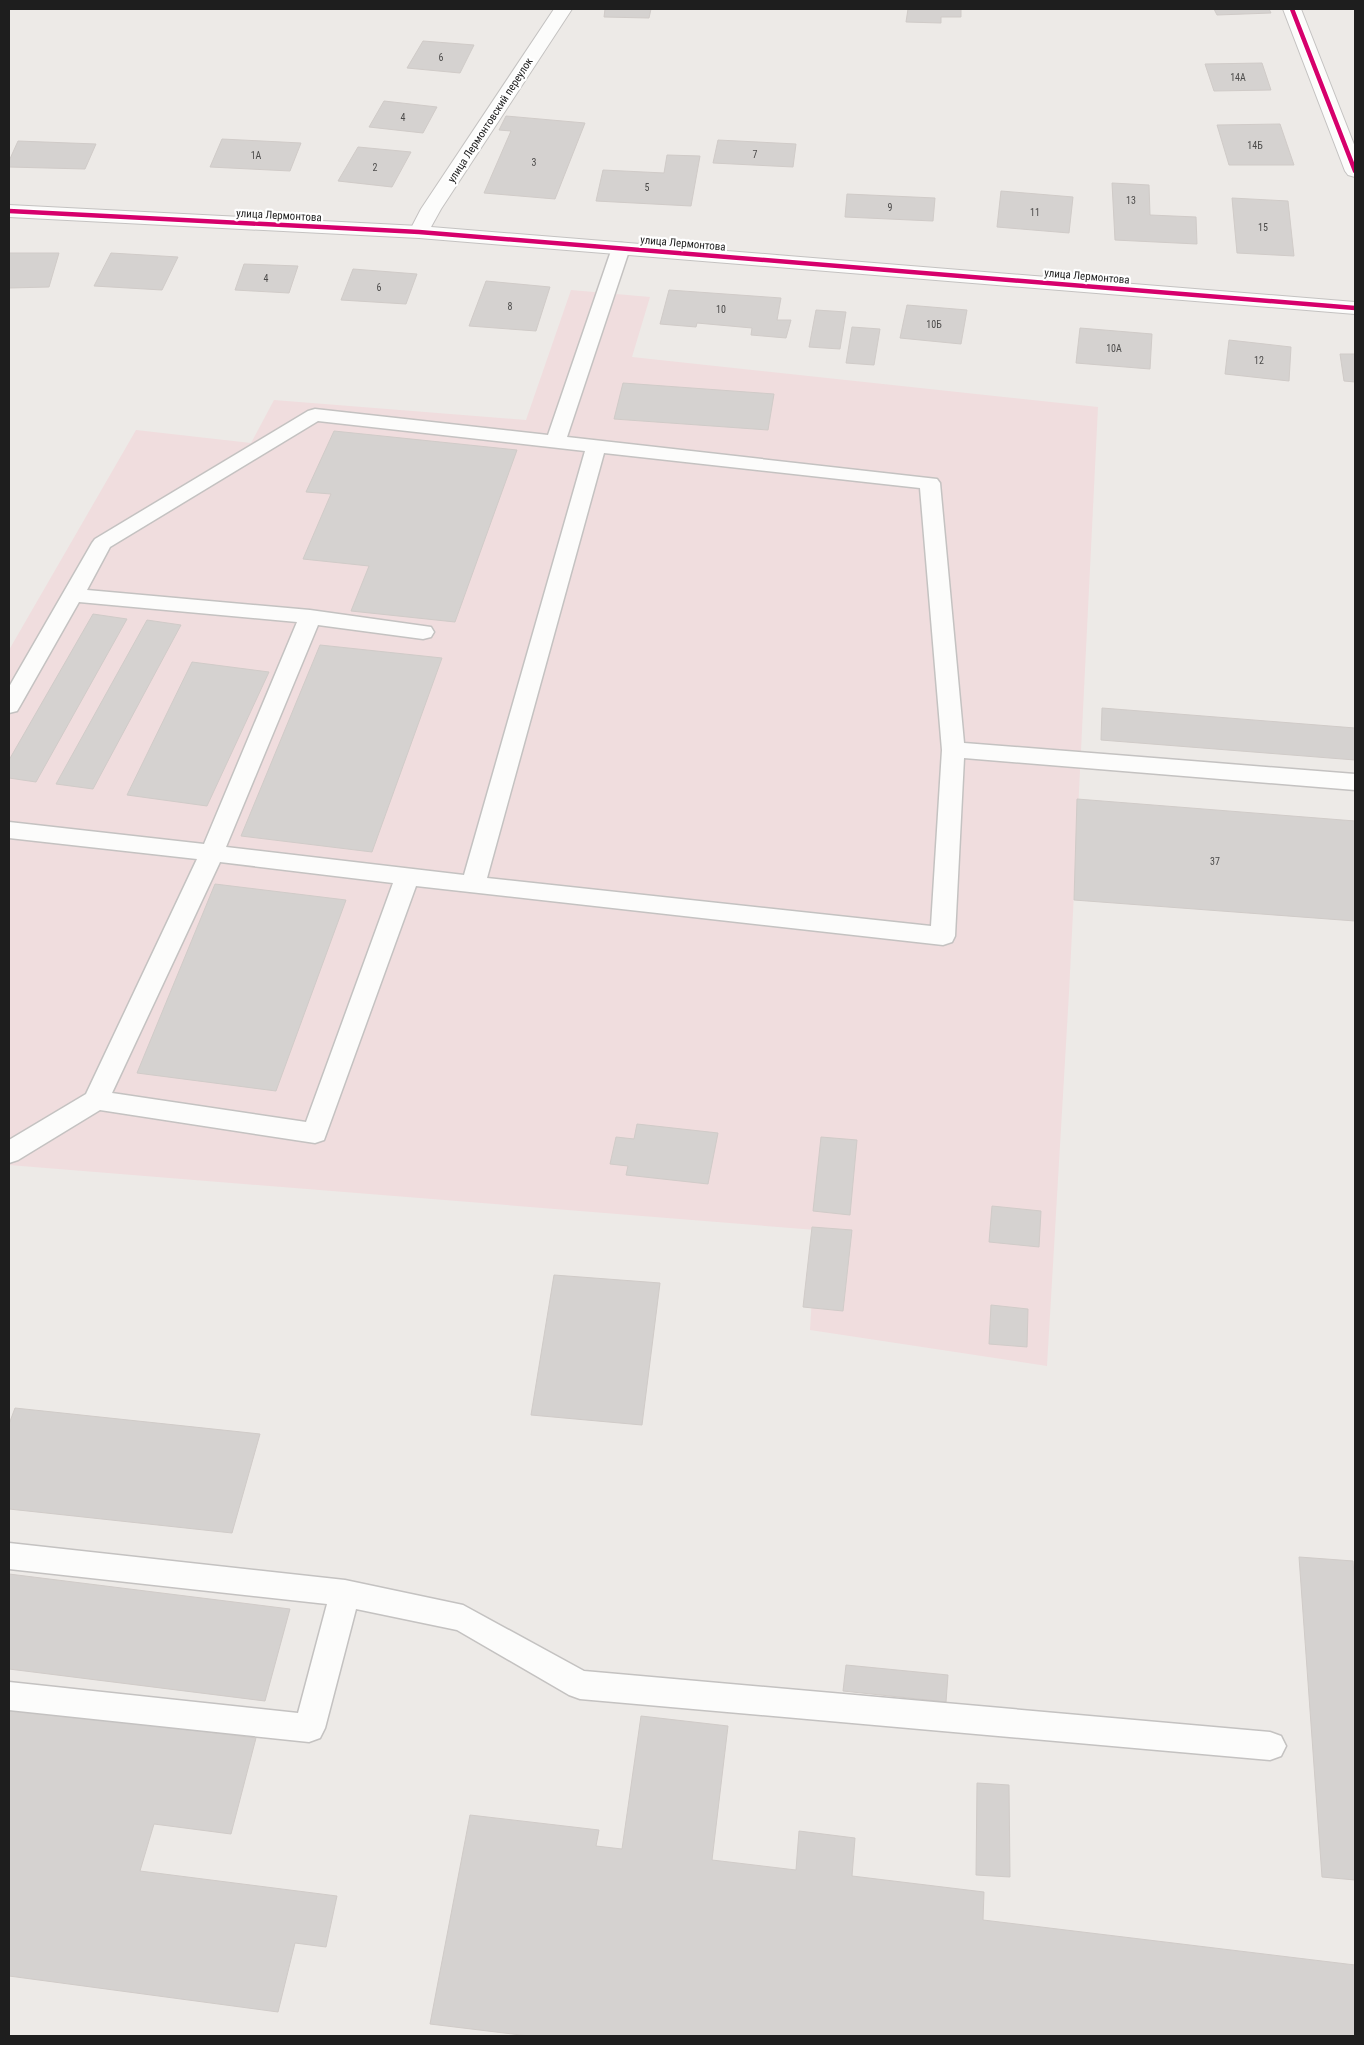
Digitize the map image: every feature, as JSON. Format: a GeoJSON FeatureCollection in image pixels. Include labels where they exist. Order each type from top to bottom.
{"type":"FeatureCollection","features":[{"type":"Feature","properties":{"kind":"street","name":"улица Лермонтовский переулок"},"geometry":{"type":"LineString","coordinates":[[419,232],[431,209],[563,9]]}},
{"type":"Feature","properties":{"kind":"street"},"geometry":{"type":"LineString","coordinates":[[1292,9],[1355,170]]}},
{"type":"Feature","properties":{"kind":"street","name":"улица Лермонтова"},"geometry":{"type":"LineString","coordinates":[[9,211],[419,232],[1355,308]]}},
{"type":"Feature","properties":{"kind":"lane"},"geometry":{"type":"LineString","coordinates":[[555,442],[621,248]]}},
{"type":"Feature","properties":{"kind":"lane"},"geometry":{"type":"LineString","coordinates":[[9,706],[102,542],[316,415],[930,483],[953,750],[943,936],[407,877],[9,830]]}},
{"type":"Feature","properties":{"kind":"lane"},"geometry":{"type":"LineString","coordinates":[[474,884],[596,447]]}},
{"type":"Feature","properties":{"kind":"lane"},"geometry":{"type":"LineString","coordinates":[[73,595],[310,617],[423,632]]}},
{"type":"Feature","properties":{"kind":"lane"},"geometry":{"type":"LineString","coordinates":[[9,1153],[96,1100],[212,853],[310,617]]}},
{"type":"Feature","properties":{"kind":"lane"},"geometry":{"type":"LineString","coordinates":[[953,750],[1355,782]]}},
{"type":"Feature","properties":{"kind":"lane"},"geometry":{"type":"LineString","coordinates":[[96,1100],[315,1133],[407,877]]}},
{"type":"Feature","properties":{"kind":"lane"},"geometry":{"type":"LineString","coordinates":[[9,1556],[345,1593],[463,1618],[580,1686],[1270,1746]]}},
{"type":"Feature","properties":{"kind":"lane"},"geometry":{"type":"LineString","coordinates":[[9,1696],[309,1728],[345,1593]]}},
{"type":"Feature","properties":{"kind":"shaded area"},"geometry":{"type":"Polygon","coordinates":[[[571,290],[650,297],[632,357],[1098,407],[1069,993],[1047,1366],[810,1330],[816,1230],[9,1165],[9,650],[136,430],[251,443],[274,400],[526,420],[571,290]]]}},
{"type":"Feature","properties":{"kind":"building"},"geometry":{"type":"Polygon","coordinates":[[[605,9],[651,9],[649,18],[604,17],[605,9]]]}},
{"type":"Feature","properties":{"kind":"building"},"geometry":{"type":"Polygon","coordinates":[[[908,9],[961,9],[961,17],[941,17],[941,23],[906,22],[908,9]]]}},
{"type":"Feature","properties":{"kind":"building"},"geometry":{"type":"Polygon","coordinates":[[[1214,9],[1269,9],[1271,13],[1217,15],[1214,9]]]}},
{"type":"Feature","properties":{"kind":"building"},"geometry":{"type":"Polygon","coordinates":[[[423,41],[474,45],[460,73],[407,68],[423,41]]]}},
{"type":"Feature","properties":{"kind":"building"},"geometry":{"type":"Polygon","coordinates":[[[1262,63],[1271,90],[1214,91],[1205,64],[1262,63]]]}},
{"type":"Feature","properties":{"kind":"building"},"geometry":{"type":"Polygon","coordinates":[[[384,101],[437,107],[423,133],[369,127],[384,101]]]}},
{"type":"Feature","properties":{"kind":"building"},"geometry":{"type":"Polygon","coordinates":[[[506,116],[585,123],[555,199],[484,193],[511,131],[499,130],[506,116]]]}},
{"type":"Feature","properties":{"kind":"building"},"geometry":{"type":"Polygon","coordinates":[[[1280,124],[1294,165],[1229,165],[1217,125],[1280,124]]]}},
{"type":"Feature","properties":{"kind":"building"},"geometry":{"type":"Polygon","coordinates":[[[222,139],[301,143],[290,171],[210,167],[222,139]]]}},
{"type":"Feature","properties":{"kind":"building"},"geometry":{"type":"Polygon","coordinates":[[[718,140],[796,144],[793,167],[713,163],[718,140]]]}},
{"type":"Feature","properties":{"kind":"building"},"geometry":{"type":"Polygon","coordinates":[[[18,141],[96,144],[85,169],[9,167],[9,161],[18,141]]]}},
{"type":"Feature","properties":{"kind":"building"},"geometry":{"type":"Polygon","coordinates":[[[358,147],[411,152],[392,187],[338,181],[358,147]]]}},
{"type":"Feature","properties":{"kind":"building"},"geometry":{"type":"Polygon","coordinates":[[[667,155],[700,156],[691,206],[596,201],[603,170],[664,173],[667,155]]]}},
{"type":"Feature","properties":{"kind":"building"},"geometry":{"type":"Polygon","coordinates":[[[1112,183],[1149,185],[1150,215],[1196,217],[1197,244],[1115,240],[1112,183]]]}},
{"type":"Feature","properties":{"kind":"building"},"geometry":{"type":"Polygon","coordinates":[[[1001,191],[1073,197],[1069,233],[997,227],[1001,191]]]}},
{"type":"Feature","properties":{"kind":"building"},"geometry":{"type":"Polygon","coordinates":[[[847,194],[935,198],[933,221],[845,217],[847,194]]]}},
{"type":"Feature","properties":{"kind":"building"},"geometry":{"type":"Polygon","coordinates":[[[1232,198],[1288,201],[1294,256],[1237,253],[1232,198]]]}},
{"type":"Feature","properties":{"kind":"building"},"geometry":{"type":"Polygon","coordinates":[[[9,253],[59,253],[49,287],[9,288],[9,253]]]}},
{"type":"Feature","properties":{"kind":"building"},"geometry":{"type":"Polygon","coordinates":[[[111,253],[178,257],[162,290],[94,286],[111,253]]]}},
{"type":"Feature","properties":{"kind":"building"},"geometry":{"type":"Polygon","coordinates":[[[244,264],[298,266],[289,293],[235,290],[244,264]]]}},
{"type":"Feature","properties":{"kind":"building"},"geometry":{"type":"Polygon","coordinates":[[[353,269],[417,274],[406,304],[341,300],[353,269]]]}},
{"type":"Feature","properties":{"kind":"building"},"geometry":{"type":"Polygon","coordinates":[[[486,281],[550,287],[536,331],[469,326],[486,281]]]}},
{"type":"Feature","properties":{"kind":"building"},"geometry":{"type":"Polygon","coordinates":[[[669,290],[781,298],[777,320],[791,320],[786,338],[751,335],[752,328],[697,323],[696,327],[660,324],[669,290]]]}},
{"type":"Feature","properties":{"kind":"building"},"geometry":{"type":"Polygon","coordinates":[[[907,305],[967,310],[961,344],[900,338],[907,305]]]}},
{"type":"Feature","properties":{"kind":"building"},"geometry":{"type":"Polygon","coordinates":[[[816,310],[846,312],[840,349],[809,347],[816,310]]]}},
{"type":"Feature","properties":{"kind":"building"},"geometry":{"type":"Polygon","coordinates":[[[852,327],[880,329],[874,365],[846,363],[852,327]]]}},
{"type":"Feature","properties":{"kind":"building"},"geometry":{"type":"Polygon","coordinates":[[[1080,328],[1152,334],[1150,369],[1076,363],[1080,328]]]}},
{"type":"Feature","properties":{"kind":"building"},"geometry":{"type":"Polygon","coordinates":[[[1229,340],[1291,347],[1289,381],[1225,374],[1229,340]]]}},
{"type":"Feature","properties":{"kind":"building"},"geometry":{"type":"Polygon","coordinates":[[[1340,354],[1355,354],[1355,382],[1344,381],[1340,354]]]}},
{"type":"Feature","properties":{"kind":"building"},"geometry":{"type":"Polygon","coordinates":[[[623,383],[774,394],[768,430],[614,419],[623,383]]]}},
{"type":"Feature","properties":{"kind":"building"},"geometry":{"type":"Polygon","coordinates":[[[334,431],[517,450],[455,622],[351,611],[369,566],[303,559],[331,494],[306,492],[334,431]]]}},
{"type":"Feature","properties":{"kind":"building"},"geometry":{"type":"Polygon","coordinates":[[[93,614],[127,619],[36,782],[9,778],[9,760],[93,614]]]}},
{"type":"Feature","properties":{"kind":"building"},"geometry":{"type":"Polygon","coordinates":[[[147,620],[181,625],[93,789],[56,784],[147,620]]]}},
{"type":"Feature","properties":{"kind":"building"},"geometry":{"type":"Polygon","coordinates":[[[320,645],[442,658],[372,852],[241,836],[320,645]]]}},
{"type":"Feature","properties":{"kind":"building"},"geometry":{"type":"Polygon","coordinates":[[[192,662],[269,672],[207,806],[127,795],[192,662]]]}},
{"type":"Feature","properties":{"kind":"building"},"geometry":{"type":"Polygon","coordinates":[[[1102,708],[1355,728],[1355,760],[1101,740],[1102,708]]]}},
{"type":"Feature","properties":{"kind":"building"},"geometry":{"type":"Polygon","coordinates":[[[1077,799],[1355,821],[1355,921],[1074,900],[1077,799]]]}},
{"type":"Feature","properties":{"kind":"building"},"geometry":{"type":"Polygon","coordinates":[[[215,884],[346,900],[276,1091],[137,1073],[215,884]]]}},
{"type":"Feature","properties":{"kind":"building"},"geometry":{"type":"Polygon","coordinates":[[[637,1124],[718,1133],[708,1184],[626,1175],[628,1166],[610,1164],[616,1137],[634,1139],[637,1124]]]}},
{"type":"Feature","properties":{"kind":"building"},"geometry":{"type":"Polygon","coordinates":[[[821,1137],[857,1140],[850,1215],[813,1211],[821,1137]]]}},
{"type":"Feature","properties":{"kind":"building"},"geometry":{"type":"Polygon","coordinates":[[[992,1206],[1041,1211],[1039,1247],[989,1242],[992,1206]]]}},
{"type":"Feature","properties":{"kind":"building"},"geometry":{"type":"Polygon","coordinates":[[[812,1227],[852,1230],[843,1311],[803,1307],[812,1227]]]}},
{"type":"Feature","properties":{"kind":"building"},"geometry":{"type":"Polygon","coordinates":[[[554,1275],[660,1283],[642,1425],[531,1415],[554,1275]]]}},
{"type":"Feature","properties":{"kind":"building"},"geometry":{"type":"Polygon","coordinates":[[[991,1305],[1028,1309],[1027,1347],[989,1344],[991,1305]]]}},
{"type":"Feature","properties":{"kind":"building"},"geometry":{"type":"Polygon","coordinates":[[[15,1408],[260,1434],[232,1533],[9,1509],[9,1424],[15,1408]]]}},
{"type":"Feature","properties":{"kind":"building"},"geometry":{"type":"Polygon","coordinates":[[[1299,1557],[1353,1561],[1355,1588],[1355,1880],[1322,1877],[1299,1557]]]}},
{"type":"Feature","properties":{"kind":"building"},"geometry":{"type":"Polygon","coordinates":[[[9,1574],[290,1609],[265,1701],[9,1669],[9,1574]]]}},
{"type":"Feature","properties":{"kind":"building"},"geometry":{"type":"Polygon","coordinates":[[[846,1665],[948,1675],[946,1702],[843,1691],[846,1665]]]}},
{"type":"Feature","properties":{"kind":"building"},"geometry":{"type":"Polygon","coordinates":[[[9,1707],[256,1738],[231,1834],[154,1824],[140,1871],[337,1896],[326,1947],[295,1943],[278,2012],[9,1976],[9,1707]]]}},
{"type":"Feature","properties":{"kind":"building"},"geometry":{"type":"Polygon","coordinates":[[[641,1716],[728,1726],[712,1860],[796,1870],[799,1831],[855,1838],[852,1876],[984,1892],[983,1920],[1355,1965],[1355,2036],[529,2036],[430,2024],[470,1815],[599,1830],[596,1846],[622,1849],[641,1716]]]}},
{"type":"Feature","properties":{"kind":"building"},"geometry":{"type":"Polygon","coordinates":[[[977,1783],[1009,1785],[1010,1877],[976,1875],[977,1783]]]}},
{"type":"Feature","properties":{"kind":"cycle path"},"geometry":{"type":"LineString","coordinates":[[1292,9],[1355,171]]}},
{"type":"Feature","properties":{"kind":"cycle path"},"geometry":{"type":"LineString","coordinates":[[9,211],[419,232],[1355,308]]}}]}
